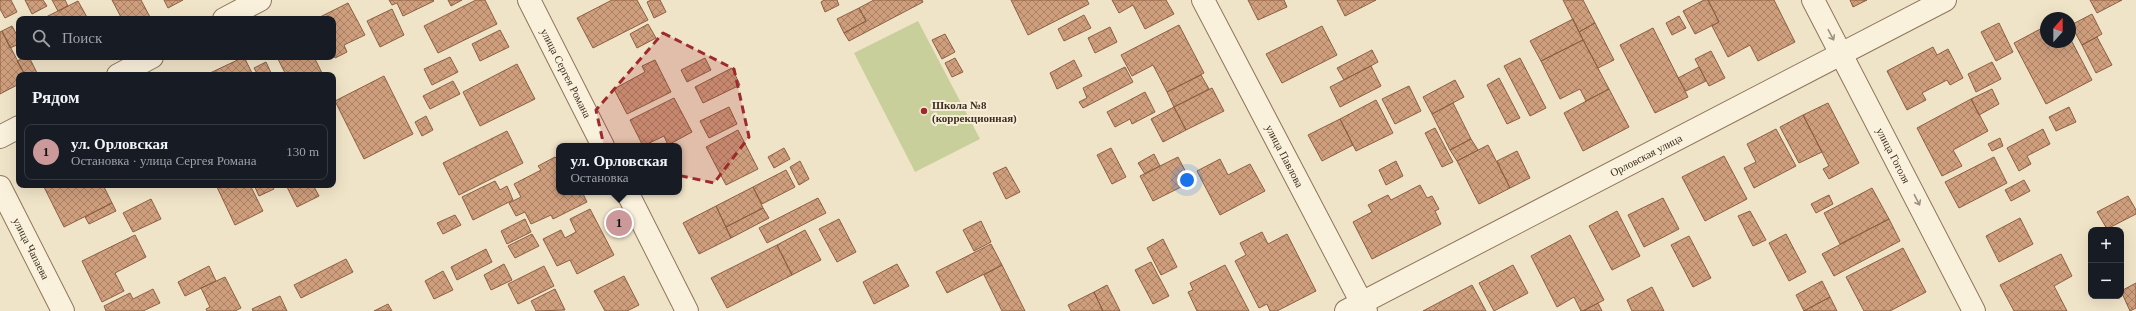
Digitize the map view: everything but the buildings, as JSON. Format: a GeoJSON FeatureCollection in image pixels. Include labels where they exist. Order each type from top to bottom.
{"type":"FeatureCollection","features":[{"type":"Feature","properties":{"kind":"street"},"geometry":{"type":"LineString","coordinates":[[230,16],[260,0]]}},
{"type":"Feature","properties":{"kind":"street","name":"улица Сергея Романа"},"geometry":{"type":"LineString","coordinates":[[529,0],[601,143]]}},
{"type":"Feature","properties":{"kind":"street","name":"улица Павлова"},"geometry":{"type":"LineString","coordinates":[[1203,0],[1358,308]]}},
{"type":"Feature","properties":{"kind":"street","name":"улица Гоголя"},"geometry":{"type":"LineString","coordinates":[[1813,0],[1974,311]]}},
{"type":"Feature","properties":{"kind":"street","name":"Орловская улица"},"geometry":{"type":"LineString","coordinates":[[1358,308],[1945,0]]}},
{"type":"Feature","properties":{"kind":"street"},"geometry":{"type":"LineString","coordinates":[[124,72],[146,60]]}},
{"type":"Feature","properties":{"kind":"street"},"geometry":{"type":"LineString","coordinates":[[0,137],[16,129]]}},
{"type":"Feature","properties":{"kind":"street","name":"улица Чапаева"},"geometry":{"type":"LineString","coordinates":[[0,186],[63,311]]}},
{"type":"Feature","properties":{"kind":"street"},"geometry":{"type":"LineString","coordinates":[[629,195],[687,311]]}},
{"type":"Feature","properties":{"kind":"highlighted area"},"geometry":{"type":"Polygon","coordinates":[[[663,33],[734,69],[749,137],[714,183],[607,160],[596,110],[663,33]]]}},
{"type":"Feature","properties":{"kind":"green space"},"geometry":{"type":"Polygon","coordinates":[[[918,21],[980,139],[915,172],[854,53],[918,21]]]}},
{"type":"Feature","properties":{"kind":"place","name":"Школа №8 (коррекционная)"},"geometry":{"type":"Point","coordinates":[924,111]}},
{"type":"Feature","properties":{"kind":"place","name":"ул. Орловская"},"geometry":{"type":"Point","coordinates":[619,223]}}]}
